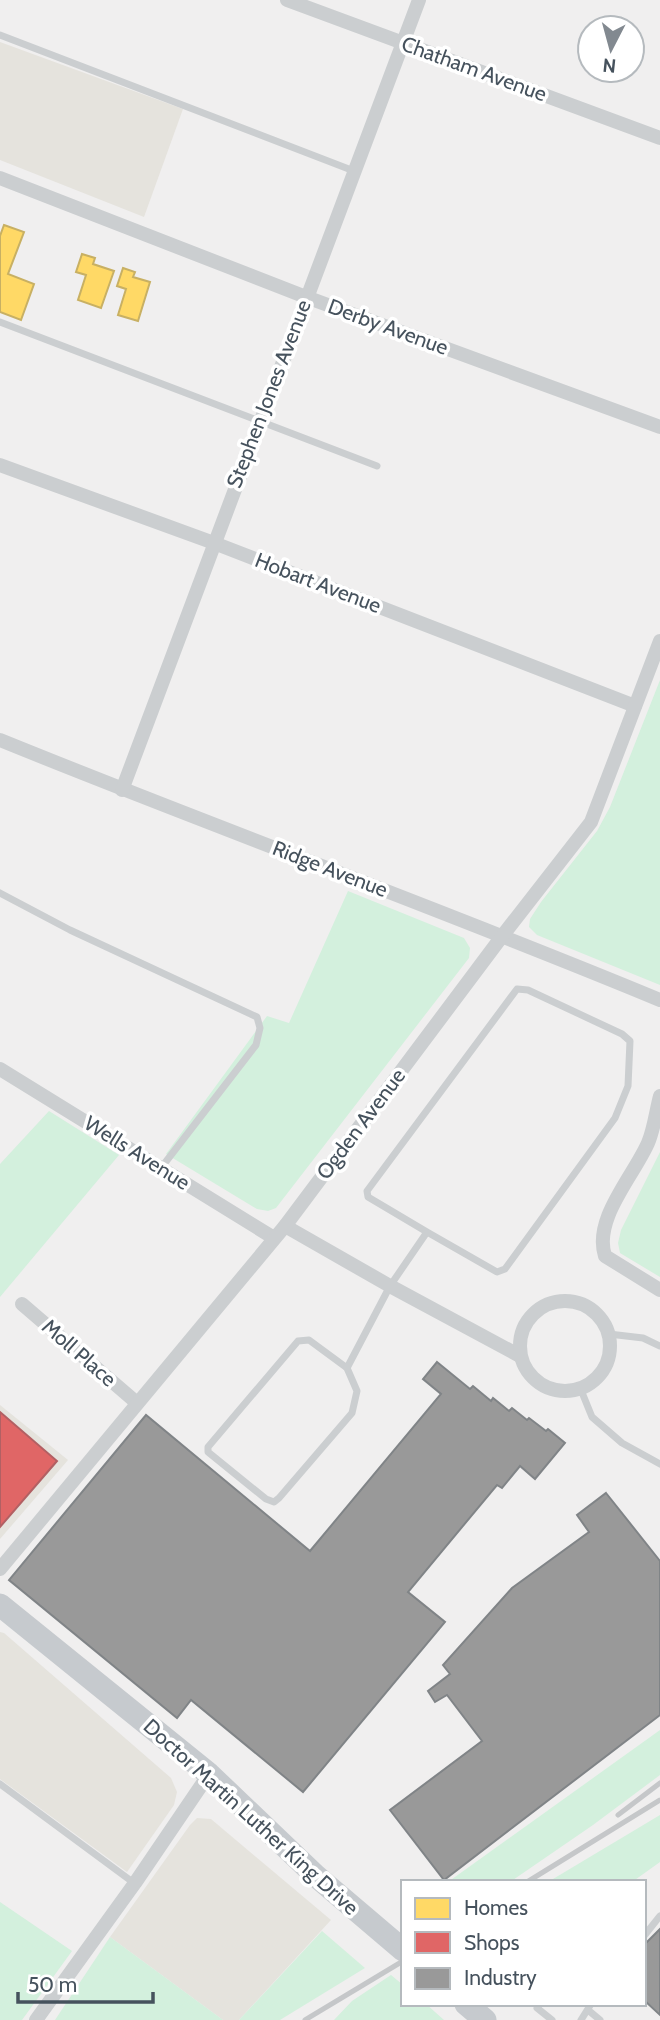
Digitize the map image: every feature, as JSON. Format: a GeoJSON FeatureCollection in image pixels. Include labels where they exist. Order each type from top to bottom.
{"type":"FeatureCollection","features":[{"type":"Feature","properties":{"kind":"main road","name":"Doctor Martin Luther King Drive"},"geometry":{"type":"LineString","coordinates":[[0,1605],[209,1774],[316,1876],[399,1947]]}},
{"type":"Feature","properties":{"kind":"main road"},"geometry":{"type":"LineString","coordinates":[[468,2006],[485,2020]]}},
{"type":"Feature","properties":{"kind":"street","name":"Chatham Avenue"},"geometry":{"type":"LineString","coordinates":[[287,0],[660,138]]}},
{"type":"Feature","properties":{"kind":"street","name":"Stephen Jones Avenue"},"geometry":{"type":"LineString","coordinates":[[122,790],[419,0]]}},
{"type":"Feature","properties":{"kind":"street","name":"Derby Avenue"},"geometry":{"type":"LineString","coordinates":[[0,178],[306,297],[660,427]]}},
{"type":"Feature","properties":{"kind":"street","name":"Hobart Avenue"},"geometry":{"type":"LineString","coordinates":[[0,465],[214,543],[635,706]]}},
{"type":"Feature","properties":{"kind":"street","name":"Ogden Avenue"},"geometry":{"type":"LineString","coordinates":[[0,1569],[285,1226],[591,822],[660,641]]}},
{"type":"Feature","properties":{"kind":"street","name":"Ridge Avenue"},"geometry":{"type":"LineString","coordinates":[[0,740],[122,790],[503,935],[660,1000]]}},
{"type":"Feature","properties":{"kind":"street","name":"Wells Avenue"},"geometry":{"type":"LineString","coordinates":[[0,1069],[274,1238]]}},
{"type":"Feature","properties":{"kind":"street"},"geometry":{"type":"LineString","coordinates":[[660,1096],[649,1141],[603,1227],[601,1244],[605,1256],[660,1290]]}},
{"type":"Feature","properties":{"kind":"street"},"geometry":{"type":"LineString","coordinates":[[285,1226],[520,1356]]}},
{"type":"Feature","properties":{"kind":"street"},"geometry":{"type":"LineString","coordinates":[[557,1301],[586,1305],[598,1314],[609,1334],[610,1356],[605,1370],[594,1382],[581,1390],[565,1392],[543,1386],[526,1370],[520,1356],[523,1327],[543,1306],[557,1301]]}},
{"type":"Feature","properties":{"kind":"street","name":"Moll Place"},"geometry":{"type":"LineString","coordinates":[[22,1304],[136,1403]]}},
{"type":"Feature","properties":{"kind":"street"},"geometry":{"type":"LineString","coordinates":[[36,2020],[135,1883],[209,1774]]}},
{"type":"Feature","properties":{"kind":"lane"},"geometry":{"type":"LineString","coordinates":[[0,35],[354,171]]}},
{"type":"Feature","properties":{"kind":"lane"},"geometry":{"type":"LineString","coordinates":[[0,322],[377,466]]}},
{"type":"Feature","properties":{"kind":"lane"},"geometry":{"type":"LineString","coordinates":[[0,893],[105,946],[257,1017],[260,1028],[257,1045],[161,1168]]}},
{"type":"Feature","properties":{"kind":"lane"},"geometry":{"type":"LineString","coordinates":[[517,989],[528,990],[622,1034],[630,1041],[628,1086],[615,1118],[505,1269],[497,1272],[427,1232],[368,1197],[368,1191],[517,989]]}},
{"type":"Feature","properties":{"kind":"lane"},"geometry":{"type":"LineString","coordinates":[[347,1368],[390,1286],[427,1232]]}},
{"type":"Feature","properties":{"kind":"lane"},"geometry":{"type":"LineString","coordinates":[[609,1334],[643,1338],[660,1346]]}},
{"type":"Feature","properties":{"kind":"lane"},"geometry":{"type":"LineString","coordinates":[[309,1340],[347,1368],[357,1391],[352,1413],[274,1502],[266,1499],[208,1452],[208,1447],[298,1341],[309,1340]]}},
{"type":"Feature","properties":{"kind":"lane"},"geometry":{"type":"LineString","coordinates":[[581,1390],[592,1418],[622,1443],[660,1464]]}},
{"type":"Feature","properties":{"kind":"lane"},"geometry":{"type":"LineString","coordinates":[[0,1784],[135,1883]]}},
{"type":"Feature","properties":{"kind":"lane"},"geometry":{"type":"LineString","coordinates":[[646,1934],[660,1916]]}},
{"type":"Feature","properties":{"kind":"lane"},"geometry":{"type":"LineString","coordinates":[[538,2006],[537,2008],[552,2020]]}},
{"type":"Feature","properties":{"kind":"lane"},"geometry":{"type":"LineString","coordinates":[[581,2020],[589,2007],[600,2020]]}},
{"type":"Feature","properties":{"kind":"shaded area"},"geometry":{"type":"Polygon","coordinates":[[[0,42],[183,109],[144,217],[0,160],[0,42]]]}},
{"type":"Feature","properties":{"kind":"shaded area"},"geometry":{"type":"Polygon","coordinates":[[[0,1405],[68,1460],[0,1539],[0,1405]]]}},
{"type":"Feature","properties":{"kind":"shaded area"},"geometry":{"type":"Polygon","coordinates":[[[0,1632],[171,1778],[177,1792],[174,1805],[127,1872],[0,1779],[0,1632]]]}},
{"type":"Feature","properties":{"kind":"shaded area"},"geometry":{"type":"Polygon","coordinates":[[[197,1818],[211,1819],[331,1920],[239,2020],[223,2020],[110,1937],[197,1818]]]}},
{"type":"Feature","properties":{"kind":"green space"},"geometry":{"type":"Polygon","coordinates":[[[660,680],[660,985],[537,935],[529,927],[530,919],[541,902],[597,831],[610,807],[660,680]]]}},
{"type":"Feature","properties":{"kind":"green space"},"geometry":{"type":"Polygon","coordinates":[[[348,891],[464,938],[470,948],[469,958],[276,1208],[268,1211],[257,1209],[166,1154],[267,1016],[289,1023],[348,891]]]}},
{"type":"Feature","properties":{"kind":"green space"},"geometry":{"type":"Polygon","coordinates":[[[49,1111],[119,1155],[0,1297],[0,1164],[49,1111]]]}},
{"type":"Feature","properties":{"kind":"green space"},"geometry":{"type":"Polygon","coordinates":[[[660,1152],[660,1277],[620,1253],[618,1243],[621,1230],[660,1152]]]}},
{"type":"Feature","properties":{"kind":"green space"},"geometry":{"type":"Polygon","coordinates":[[[660,1730],[660,1775],[593,1825],[513,1880],[451,1880],[660,1730]]]}},
{"type":"Feature","properties":{"kind":"green space"},"geometry":{"type":"Polygon","coordinates":[[[660,1815],[660,1862],[635,1880],[551,1880],[660,1815]]]}},
{"type":"Feature","properties":{"kind":"green space"},"geometry":{"type":"Polygon","coordinates":[[[0,1902],[72,1951],[22,2020],[0,2020],[0,1902]]]}},
{"type":"Feature","properties":{"kind":"green space"},"geometry":{"type":"Polygon","coordinates":[[[322,1931],[365,1968],[280,2020],[239,2020],[322,1931]]]}},
{"type":"Feature","properties":{"kind":"green space"},"geometry":{"type":"Polygon","coordinates":[[[110,1937],[223,2020],[55,2020],[110,1937]]]}},
{"type":"Feature","properties":{"kind":"green space"},"geometry":{"type":"Polygon","coordinates":[[[391,1975],[401,1983],[401,2006],[428,2006],[444,2020],[334,2020],[352,2001],[391,1975]]]}},
{"type":"Feature","properties":{"kind":"building: Homes"},"geometry":{"type":"Polygon","coordinates":[[[4,225],[24,232],[8,274],[34,284],[21,320],[0,312],[0,236],[4,225]]]}},
{"type":"Feature","properties":{"kind":"building: Homes"},"geometry":{"type":"Polygon","coordinates":[[[82,254],[95,258],[93,264],[114,271],[101,308],[78,300],[86,275],[76,272],[82,254]]]}},
{"type":"Feature","properties":{"kind":"building: Homes"},"geometry":{"type":"Polygon","coordinates":[[[123,268],[135,272],[133,277],[150,282],[138,321],[118,315],[126,289],[117,286],[123,268]]]}},
{"type":"Feature","properties":{"kind":"building: Shops"},"geometry":{"type":"Polygon","coordinates":[[[0,1412],[57,1461],[0,1527],[0,1412]]]}},
{"type":"Feature","properties":{"kind":"building: Industry"},"geometry":{"type":"Polygon","coordinates":[[[437,1362],[470,1389],[473,1386],[509,1411],[512,1408],[527,1420],[529,1418],[546,1431],[548,1429],[565,1443],[535,1479],[520,1466],[502,1488],[497,1485],[408,1592],[445,1622],[303,1792],[191,1700],[177,1718],[9,1580],[146,1415],[310,1551],[441,1394],[423,1379],[437,1362]]]}},
{"type":"Feature","properties":{"kind":"building: Industry"},"geometry":{"type":"Polygon","coordinates":[[[606,1493],[660,1561],[660,1715],[444,1880],[390,1810],[482,1741],[447,1695],[435,1702],[428,1691],[450,1674],[443,1665],[512,1588],[589,1532],[577,1515],[606,1493]]]}},
{"type":"Feature","properties":{"kind":"building: Industry"},"geometry":{"type":"Polygon","coordinates":[[[660,1929],[660,2015],[646,2002],[646,1943],[660,1929]]]}},
{"type":"Feature","properties":{"kind":"railway"},"geometry":{"type":"LineString","coordinates":[[618,1815],[660,1783]]}},
{"type":"Feature","properties":{"kind":"railway"},"geometry":{"type":"LineString","coordinates":[[530,1880],[660,1800]]}},
{"type":"Feature","properties":{"kind":"railway"},"geometry":{"type":"LineString","coordinates":[[305,2020],[401,1962]]}}]}
